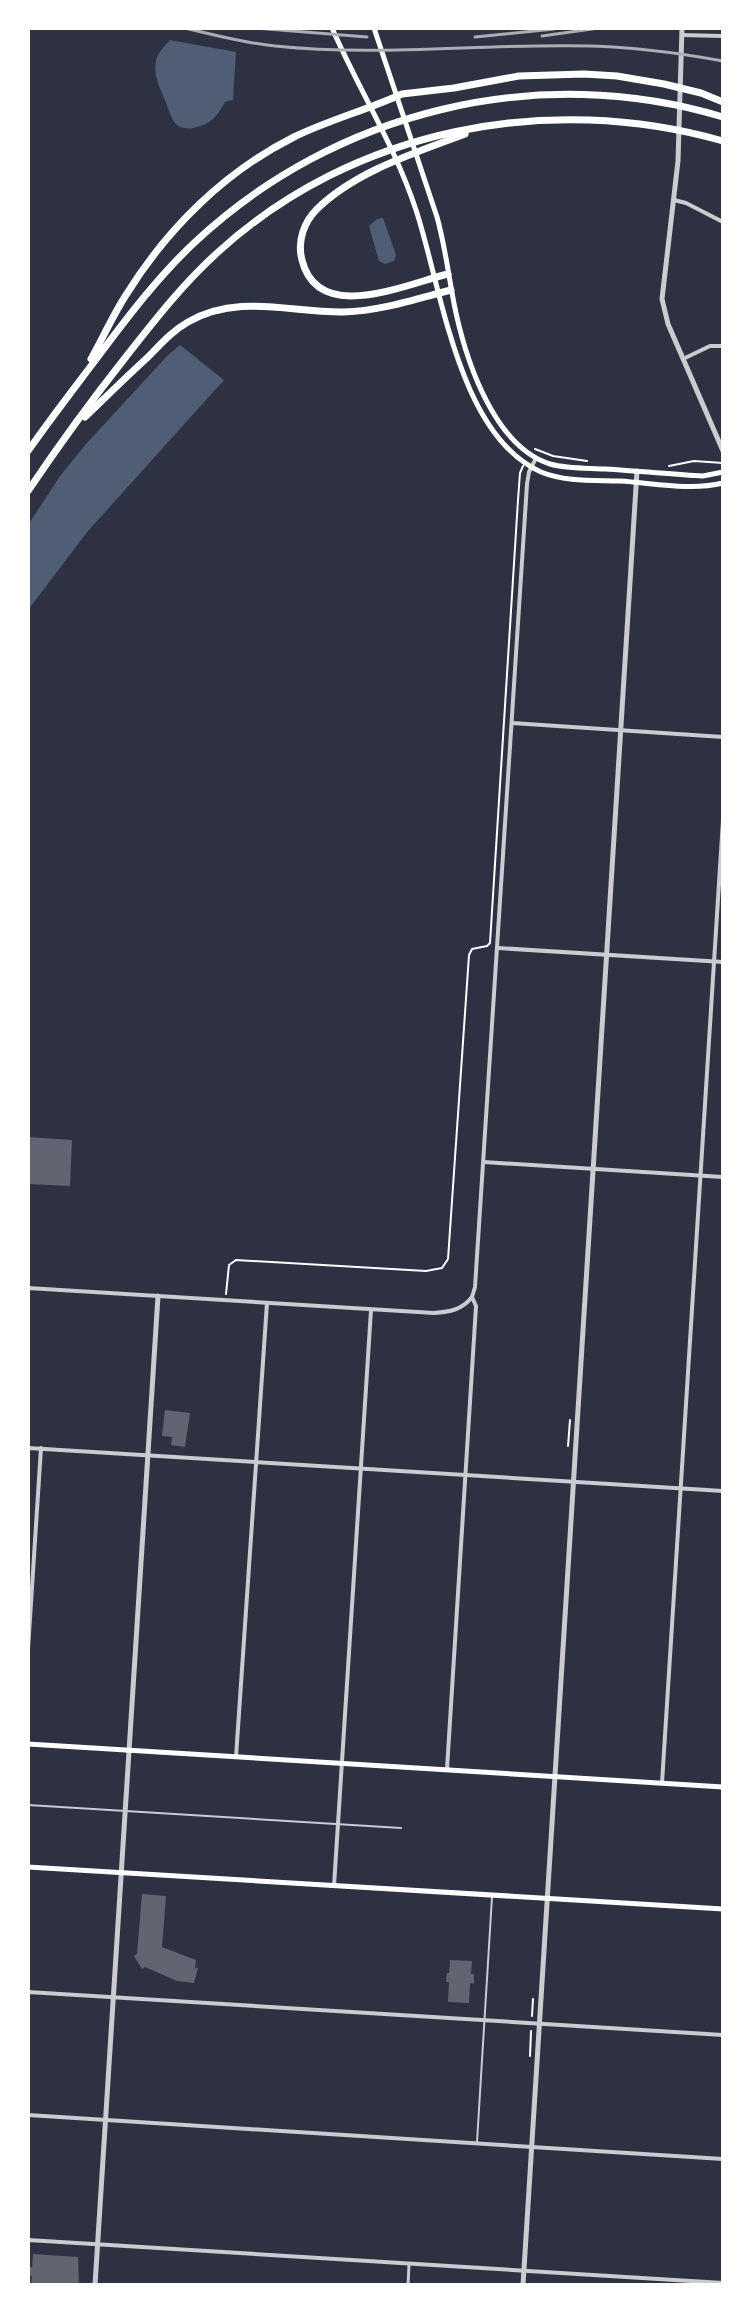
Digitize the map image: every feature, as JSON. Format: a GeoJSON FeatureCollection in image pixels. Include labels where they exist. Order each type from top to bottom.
{"type":"FeatureCollection","features":[{"type":"Feature","properties":{"kind":"highway"},"geometry":{"type":"LineString","coordinates":[[78,382],[126,295],[171,234],[206,197],[238,172],[281,144],[310,130],[405,93],[544,75],[609,76],[664,84],[723,102]]}},
{"type":"Feature","properties":{"kind":"highway"},"geometry":{"type":"LineString","coordinates":[[28,451],[150,290],[209,229],[274,180],[307,160],[358,136],[430,111],[489,99],[551,94],[612,95],[663,102],[723,117]]}},
{"type":"Feature","properties":{"kind":"highway"},"geometry":{"type":"LineString","coordinates":[[28,491],[170,301],[220,251],[257,221],[336,172],[378,153],[434,136],[485,127],[568,119],[661,127],[723,141]]}},
{"type":"Feature","properties":{"kind":"highway"},"geometry":{"type":"LineString","coordinates":[[448,274],[366,295],[348,297],[333,294],[320,287],[304,267],[300,242],[303,229],[310,217],[338,193],[382,168],[485,127]]}},
{"type":"Feature","properties":{"kind":"highway"},"geometry":{"type":"LineString","coordinates":[[69,433],[168,336],[206,313],[249,304],[334,312],[361,311],[451,290]]}},
{"type":"Feature","properties":{"kind":"main road"},"geometry":{"type":"LineString","coordinates":[[332,28],[405,180],[461,366],[485,418],[505,447],[531,466],[560,477],[704,486],[723,483]]}},
{"type":"Feature","properties":{"kind":"main road"},"geometry":{"type":"LineString","coordinates":[[374,28],[437,217],[451,290],[469,358],[491,408],[513,439],[550,464],[703,476],[723,472]]}},
{"type":"Feature","properties":{"kind":"main road"},"geometry":{"type":"LineString","coordinates":[[28,1744],[723,1787]]}},
{"type":"Feature","properties":{"kind":"main road"},"geometry":{"type":"LineString","coordinates":[[28,1867],[723,1909]]}},
{"type":"Feature","properties":{"kind":"street"},"geometry":{"type":"LineString","coordinates":[[723,36],[682,32],[674,200],[662,299],[665,317],[723,451]]}},
{"type":"Feature","properties":{"kind":"street"},"geometry":{"type":"LineString","coordinates":[[674,200],[723,222]]}},
{"type":"Feature","properties":{"kind":"street"},"geometry":{"type":"LineString","coordinates":[[683,359],[712,346],[723,346]]}},
{"type":"Feature","properties":{"kind":"street"},"geometry":{"type":"LineString","coordinates":[[28,1288],[445,1312],[464,1306],[472,1297],[484,1162],[527,484],[536,457]]}},
{"type":"Feature","properties":{"kind":"street"},"geometry":{"type":"LineString","coordinates":[[523,2285],[637,471]]}},
{"type":"Feature","properties":{"kind":"street"},"geometry":{"type":"LineString","coordinates":[[512,723],[723,737]]}},
{"type":"Feature","properties":{"kind":"street"},"geometry":{"type":"LineString","coordinates":[[662,1783],[723,820]]}},
{"type":"Feature","properties":{"kind":"street"},"geometry":{"type":"LineString","coordinates":[[498,948],[723,962]]}},
{"type":"Feature","properties":{"kind":"street"},"geometry":{"type":"LineString","coordinates":[[484,1162],[723,1177]]}},
{"type":"Feature","properties":{"kind":"street"},"geometry":{"type":"LineString","coordinates":[[95,2285],[158,1296]]}},
{"type":"Feature","properties":{"kind":"street"},"geometry":{"type":"LineString","coordinates":[[447,1769],[476,1306],[472,1297]]}},
{"type":"Feature","properties":{"kind":"street"},"geometry":{"type":"LineString","coordinates":[[236,1757],[267,1303]]}},
{"type":"Feature","properties":{"kind":"street"},"geometry":{"type":"LineString","coordinates":[[334,1886],[371,1310]]}},
{"type":"Feature","properties":{"kind":"street"},"geometry":{"type":"LineString","coordinates":[[28,1448],[723,1491]]}},
{"type":"Feature","properties":{"kind":"street"},"geometry":{"type":"LineString","coordinates":[[28,1649],[41,1448]]}},
{"type":"Feature","properties":{"kind":"street"},"geometry":{"type":"LineString","coordinates":[[28,1992],[723,2035]]}},
{"type":"Feature","properties":{"kind":"street"},"geometry":{"type":"LineString","coordinates":[[28,2115],[723,2159]]}},
{"type":"Feature","properties":{"kind":"street"},"geometry":{"type":"LineString","coordinates":[[28,2240],[723,2283]]}},
{"type":"Feature","properties":{"kind":"street"},"geometry":{"type":"LineString","coordinates":[[408,2285],[409,2264]]}},
{"type":"Feature","properties":{"kind":"lane"},"geometry":{"type":"LineString","coordinates":[[28,1805],[401,1828]]}},
{"type":"Feature","properties":{"kind":"lane"},"geometry":{"type":"LineString","coordinates":[[477,2144],[492,1896]]}},
{"type":"Feature","properties":{"kind":"path"},"geometry":{"type":"LineString","coordinates":[[532,450],[586,461]]}},
{"type":"Feature","properties":{"kind":"path"},"geometry":{"type":"LineString","coordinates":[[664,468],[691,462],[723,463]]}},
{"type":"Feature","properties":{"kind":"path"},"geometry":{"type":"LineString","coordinates":[[225,1301],[228,1267],[236,1260],[426,1271],[437,1270],[446,1263],[451,1244],[469,955],[475,948],[488,945],[520,473]]}},
{"type":"Feature","properties":{"kind":"water"},"geometry":{"type":"Polygon","coordinates":[[[170,40],[236,52],[233,100],[225,102],[214,118],[200,126],[183,128],[174,122],[158,84],[156,61],[170,40]]]}},
{"type":"Feature","properties":{"kind":"water"},"geometry":{"type":"Polygon","coordinates":[[[383,218],[396,255],[394,261],[385,264],[379,261],[369,226],[383,218]]]}},
{"type":"Feature","properties":{"kind":"water"},"geometry":{"type":"Polygon","coordinates":[[[180,345],[224,380],[88,531],[28,610],[28,525],[60,476],[86,444],[180,345]]]}},
{"type":"Feature","properties":{"kind":"building"},"geometry":{"type":"Polygon","coordinates":[[[28,1137],[72,1140],[70,1186],[28,1184],[28,1137]]]}},
{"type":"Feature","properties":{"kind":"building"},"geometry":{"type":"Polygon","coordinates":[[[165,1410],[190,1413],[185,1447],[171,1445],[172,1437],[162,1436],[165,1410]]]}},
{"type":"Feature","properties":{"kind":"building"},"geometry":{"type":"Polygon","coordinates":[[[142,1894],[166,1896],[162,1947],[196,1960],[195,1968],[198,1968],[194,1983],[177,1981],[145,1967],[142,1969],[134,1956],[137,1954],[142,1894]]]}},
{"type":"Feature","properties":{"kind":"building"},"geometry":{"type":"Polygon","coordinates":[[[450,1960],[472,1961],[474,1984],[470,1983],[469,2003],[448,2002],[449,1982],[446,1982],[450,1960]]]}},
{"type":"Feature","properties":{"kind":"building"},"geometry":{"type":"Polygon","coordinates":[[[33,2254],[78,2257],[79,2284],[31,2285],[32,2276],[28,2276],[28,2267],[32,2267],[33,2254]]]}},
{"type":"Feature","properties":{"kind":"railway"},"geometry":{"type":"LineString","coordinates":[[185,28],[252,43],[314,49],[590,46],[657,51],[723,61]]}},
{"type":"Feature","properties":{"kind":"railway"},"geometry":{"type":"LineString","coordinates":[[255,28],[367,37]]}},
{"type":"Feature","properties":{"kind":"railway"},"geometry":{"type":"LineString","coordinates":[[542,36],[599,28]]}},
{"type":"Feature","properties":{"kind":"railway"},"geometry":{"type":"LineString","coordinates":[[475,37],[554,29]]}}]}
